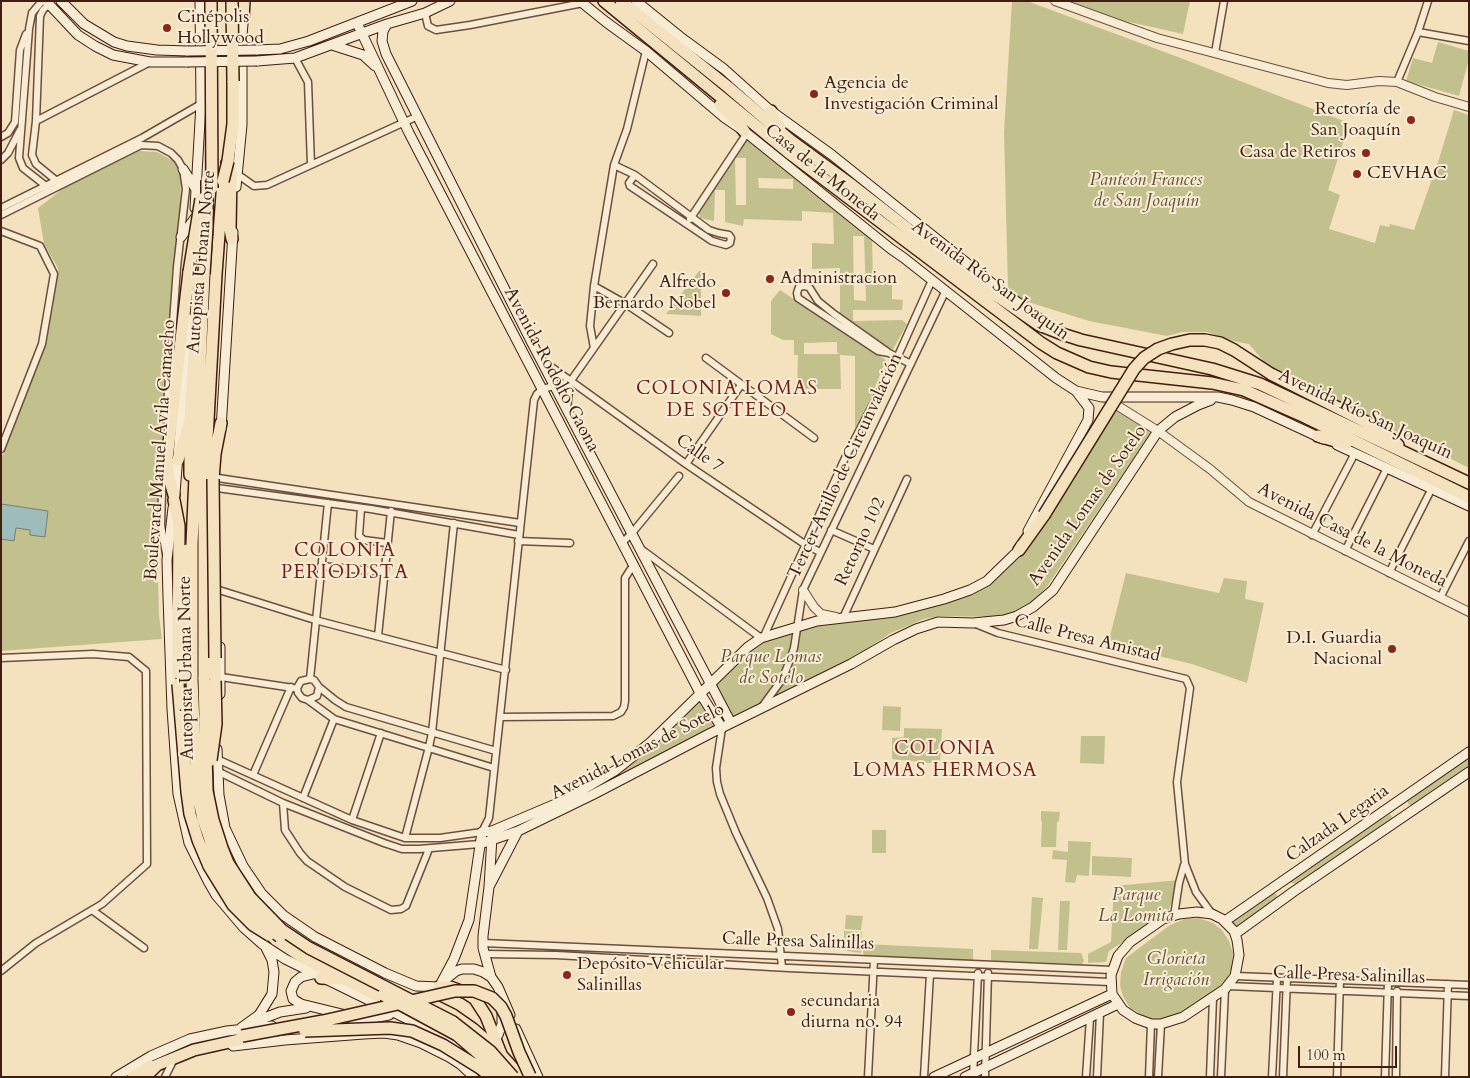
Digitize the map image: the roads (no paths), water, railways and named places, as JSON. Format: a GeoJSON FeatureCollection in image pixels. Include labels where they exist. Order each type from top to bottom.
{"type":"FeatureCollection","features":[{"type":"Feature","properties":{"kind":"highway","name":"Autopista Urbana Norte"},"geometry":{"type":"LineString","coordinates":[[210,1],[204,106],[207,227],[192,544],[192,665],[197,791],[202,819],[225,875],[252,913],[266,926],[310,957],[443,1026],[473,1048],[500,1077]]}},
{"type":"Feature","properties":{"kind":"highway"},"geometry":{"type":"LineString","coordinates":[[210,1],[212,204],[219,225]]}},
{"type":"Feature","properties":{"kind":"highway","name":"Boulevard Manuel Ávila Camacho"},"geometry":{"type":"LineString","coordinates":[[215,1],[212,170],[199,260],[190,421],[186,571],[188,748],[193,798],[198,822],[207,849],[232,895],[251,917],[276,940],[302,958],[448,1033],[484,1058],[500,1077]]}},
{"type":"Feature","properties":{"kind":"highway"},"geometry":{"type":"LineString","coordinates":[[228,1],[229,106],[209,524],[208,646],[213,792],[222,834],[236,866],[248,885],[268,910],[300,937],[453,1015],[473,1029],[501,1054],[521,1077]]}},
{"type":"Feature","properties":{"kind":"highway","name":"Autopista Urbana Norte"},"geometry":{"type":"LineString","coordinates":[[232,1],[232,140],[221,195],[204,493],[204,648],[212,773],[207,791],[213,820],[222,848],[243,887],[260,909],[282,930],[309,948],[453,1022],[490,1051],[513,1077]]}},
{"type":"Feature","properties":{"kind":"highway"},"geometry":{"type":"LineString","coordinates":[[228,20],[239,1]]}},
{"type":"Feature","properties":{"kind":"highway"},"geometry":{"type":"LineString","coordinates":[[243,18],[246,1]]}},
{"type":"Feature","properties":{"kind":"highway","name":"Avenida Río San Joaquín"},"geometry":{"type":"LineString","coordinates":[[604,1],[758,128],[845,196],[1057,353],[1089,367],[1111,372],[1212,383],[1244,390],[1305,417],[1469,497]]}},
{"type":"Feature","properties":{"kind":"highway","name":"Avenida Río San Joaquín"},"geometry":{"type":"LineString","coordinates":[[621,1],[728,86],[790,140],[853,186],[915,236],[1029,319],[1062,334],[1104,346],[1212,369],[1260,384],[1467,482]]}},
{"type":"Feature","properties":{"kind":"highway"},"geometry":{"type":"LineString","coordinates":[[709,86],[717,102],[735,119],[745,132]]}},
{"type":"Feature","properties":{"kind":"highway"},"geometry":{"type":"LineString","coordinates":[[771,111],[776,123],[786,132],[790,140]]}},
{"type":"Feature","properties":{"kind":"highway"},"geometry":{"type":"LineString","coordinates":[[227,163],[230,173],[230,229],[232,239]]}},
{"type":"Feature","properties":{"kind":"highway"},"geometry":{"type":"LineString","coordinates":[[206,166],[189,272],[172,460],[168,478],[179,526],[176,591],[178,679],[188,802],[203,853],[221,888],[239,912],[259,930],[287,942]]}},
{"type":"Feature","properties":{"kind":"highway"},"geometry":{"type":"LineString","coordinates":[[207,227],[212,188]]}},
{"type":"Feature","properties":{"kind":"highway"},"geometry":{"type":"LineString","coordinates":[[1019,550],[1044,515],[1134,370],[1144,358],[1158,349],[1172,344],[1190,340],[1212,342],[1234,350],[1271,374],[1378,428],[1406,453]]}},
{"type":"Feature","properties":{"kind":"highway"},"geometry":{"type":"LineString","coordinates":[[172,460],[190,421]]}},
{"type":"Feature","properties":{"kind":"highway"},"geometry":{"type":"LineString","coordinates":[[212,773],[211,760],[216,724],[212,534],[216,481],[216,446],[221,423]]}},
{"type":"Feature","properties":{"kind":"highway"},"geometry":{"type":"LineString","coordinates":[[1318,436],[1372,451]]}},
{"type":"Feature","properties":{"kind":"highway"},"geometry":{"type":"LineString","coordinates":[[208,646],[219,577]]}},
{"type":"Feature","properties":{"kind":"highway"},"geometry":{"type":"LineString","coordinates":[[317,976],[345,979]]}},
{"type":"Feature","properties":{"kind":"highway"},"geometry":{"type":"LineString","coordinates":[[436,990],[450,987],[466,993],[475,999],[486,1016],[501,1054]]}},
{"type":"Feature","properties":{"kind":"highway"},"geometry":{"type":"LineString","coordinates":[[133,1077],[171,1056],[212,1042],[323,1021],[466,990],[486,995],[501,1007],[531,1077]]}},
{"type":"Feature","properties":{"kind":"highway"},"geometry":{"type":"LineString","coordinates":[[146,1077],[157,1065],[211,1045],[273,1034],[318,1030],[390,1028],[405,1029],[419,1033],[443,1045],[491,1077]]}},
{"type":"Feature","properties":{"kind":"main road"},"geometry":{"type":"LineString","coordinates":[[61,1],[78,20],[114,42],[158,50],[188,51],[280,49],[309,41],[412,1]]}},
{"type":"Feature","properties":{"kind":"main road","name":"Boulevard Manuel Ávila Camacho"},"geometry":{"type":"LineString","coordinates":[[172,460],[192,278],[204,106],[200,1]]}},
{"type":"Feature","properties":{"kind":"main road"},"geometry":{"type":"LineString","coordinates":[[47,2],[78,35],[94,46],[113,55],[150,62],[222,62],[295,58],[388,24],[425,13],[450,1]]}},
{"type":"Feature","properties":{"kind":"main road","name":"Casa de la Moneda"},"geometry":{"type":"LineString","coordinates":[[636,1],[724,69],[771,111],[832,155],[993,284],[1062,334]]}},
{"type":"Feature","properties":{"kind":"main road","name":"Casa de la Moneda"},"geometry":{"type":"LineString","coordinates":[[581,2],[646,51],[725,118],[891,249],[946,290],[1056,378],[1076,391],[1102,397],[1218,398]]}},
{"type":"Feature","properties":{"kind":"main road"},"geometry":{"type":"LineString","coordinates":[[221,423],[232,239],[242,125],[243,18]]}},
{"type":"Feature","properties":{"kind":"main road","name":"Avenida Rodolfo Gaona"},"geometry":{"type":"LineString","coordinates":[[357,23],[404,123],[469,249],[700,693],[722,728]]}},
{"type":"Feature","properties":{"kind":"main road","name":"Avenida Rodolfo Gaona"},"geometry":{"type":"LineString","coordinates":[[388,24],[382,41],[386,54],[540,359],[731,723]]}},
{"type":"Feature","properties":{"kind":"main road"},"geometry":{"type":"LineString","coordinates":[[332,45],[363,55],[379,69]]}},
{"type":"Feature","properties":{"kind":"main road"},"geometry":{"type":"LineString","coordinates":[[131,59],[134,47]]}},
{"type":"Feature","properties":{"kind":"main road"},"geometry":{"type":"LineString","coordinates":[[183,169],[197,192]]}},
{"type":"Feature","properties":{"kind":"main road"},"geometry":{"type":"LineString","coordinates":[[181,236],[195,218]]}},
{"type":"Feature","properties":{"kind":"main road"},"geometry":{"type":"LineString","coordinates":[[469,249],[482,243]]}},
{"type":"Feature","properties":{"kind":"main road"},"geometry":{"type":"LineString","coordinates":[[1019,550],[1088,420],[1088,408],[1076,391]]}},
{"type":"Feature","properties":{"kind":"main road"},"geometry":{"type":"LineString","coordinates":[[1218,398],[1244,402],[1469,506]]}},
{"type":"Feature","properties":{"kind":"main road","name":"Avenida Lomas de Sotelo"},"geometry":{"type":"LineString","coordinates":[[482,832],[492,836],[518,831],[592,796],[916,629],[938,622],[973,623],[1004,620],[1017,616],[1033,607],[1053,590],[1158,431],[1175,417],[1198,404],[1218,398]]}},
{"type":"Feature","properties":{"kind":"main road"},"geometry":{"type":"LineString","coordinates":[[216,481],[221,676],[217,759],[212,773],[225,828],[243,866],[262,894],[283,915],[315,937],[385,973],[416,986],[436,990]]}},
{"type":"Feature","properties":{"kind":"main road","name":"Boulevard Manuel Ávila Camacho"},"geometry":{"type":"LineString","coordinates":[[174,498],[167,560],[172,709],[180,809],[190,843],[216,895],[244,928],[262,944],[317,976],[436,1033],[465,1053],[485,1077]]}},
{"type":"Feature","properties":{"kind":"main road","name":"Avenida Lomas de Sotelo"},"geometry":{"type":"LineString","coordinates":[[480,844],[492,836],[565,800],[616,770],[651,742],[748,647],[762,637],[797,626],[841,618],[895,612],[944,599],[970,590],[987,581],[1019,550]]}},
{"type":"Feature","properties":{"kind":"main road","name":"Calzada Legaria"},"geometry":{"type":"LineString","coordinates":[[1226,921],[1469,752]]}},
{"type":"Feature","properties":{"kind":"main road","name":"Calzada Legaria"},"geometry":{"type":"LineString","coordinates":[[1235,934],[1293,892],[1469,772]]}},
{"type":"Feature","properties":{"kind":"main road"},"geometry":{"type":"LineString","coordinates":[[1397,803],[1405,816]]}},
{"type":"Feature","properties":{"kind":"main road"},"geometry":{"type":"LineString","coordinates":[[489,887],[518,831]]}},
{"type":"Feature","properties":{"kind":"main road"},"geometry":{"type":"LineString","coordinates":[[436,990],[454,959],[468,920],[482,832]]}},
{"type":"Feature","properties":{"kind":"main road"},"geometry":{"type":"LineString","coordinates":[[492,836],[489,887],[483,928],[484,954],[491,978],[498,987],[538,1077]]}},
{"type":"Feature","properties":{"kind":"main road"},"geometry":{"type":"LineString","coordinates":[[1284,882],[1293,892]]}},
{"type":"Feature","properties":{"kind":"main road"},"geometry":{"type":"LineString","coordinates":[[1191,912],[1212,914],[1226,921],[1235,934],[1239,954],[1235,976],[1226,987],[1213,998],[1183,1017],[1161,1024],[1151,1024],[1135,1018],[1118,1004],[1112,994],[1110,982],[1112,970],[1118,956],[1130,942],[1153,925],[1174,916],[1191,912]]}},
{"type":"Feature","properties":{"kind":"main road"},"geometry":{"type":"LineString","coordinates":[[243,1027],[262,1011],[273,989],[275,978],[274,966],[262,944]]}},
{"type":"Feature","properties":{"kind":"main road"},"geometry":{"type":"LineString","coordinates":[[436,990],[450,976],[462,970],[474,969],[491,978]]}},
{"type":"Feature","properties":{"kind":"main road"},"geometry":{"type":"LineString","coordinates":[[317,976],[301,977],[295,982],[291,994],[293,999],[298,1003],[316,1008],[367,1019]]}},
{"type":"Feature","properties":{"kind":"main road"},"geometry":{"type":"LineString","coordinates":[[934,1077],[1112,994]]}},
{"type":"Feature","properties":{"kind":"main road"},"geometry":{"type":"LineString","coordinates":[[498,1035],[502,1019],[502,997]]}},
{"type":"Feature","properties":{"kind":"main road"},"geometry":{"type":"LineString","coordinates":[[971,1075],[985,1072],[1118,1004]]}},
{"type":"Feature","properties":{"kind":"main road"},"geometry":{"type":"LineString","coordinates":[[243,1027],[280,1012],[302,1008],[316,1008]]}},
{"type":"Feature","properties":{"kind":"main road"},"geometry":{"type":"LineString","coordinates":[[116,1077],[151,1056],[180,1042],[200,1036],[243,1027],[367,1019],[389,1015]]}},
{"type":"Feature","properties":{"kind":"main road"},"geometry":{"type":"LineString","coordinates":[[146,1077],[172,1063],[225,1048],[285,1040],[384,1033],[409,1038],[460,1064],[474,1077]]}},
{"type":"Feature","properties":{"kind":"main road"},"geometry":{"type":"LineString","coordinates":[[211,1045],[225,1048]]}},
{"type":"Feature","properties":{"kind":"main road"},"geometry":{"type":"LineString","coordinates":[[449,1058],[459,1059]]}},
{"type":"Feature","properties":{"kind":"street"},"geometry":{"type":"LineString","coordinates":[[1055,1],[1157,38],[1338,84],[1378,81],[1397,82],[1435,97],[1469,107]]}},
{"type":"Feature","properties":{"kind":"street"},"geometry":{"type":"LineString","coordinates":[[1215,52],[1224,1]]}},
{"type":"Feature","properties":{"kind":"street"},"geometry":{"type":"LineString","coordinates":[[1397,82],[1418,32],[1428,1]]}},
{"type":"Feature","properties":{"kind":"street"},"geometry":{"type":"LineString","coordinates":[[47,2],[32,13],[29,29],[19,158],[23,168],[47,189]]}},
{"type":"Feature","properties":{"kind":"street"},"geometry":{"type":"LineString","coordinates":[[47,2],[40,16],[36,121],[32,155],[36,164],[58,183]]}},
{"type":"Feature","properties":{"kind":"street"},"geometry":{"type":"LineString","coordinates":[[425,13],[428,26],[436,30],[470,25],[581,2]]}},
{"type":"Feature","properties":{"kind":"street"},"geometry":{"type":"LineString","coordinates":[[1,137],[8,133],[15,122],[20,50],[29,29]]}},
{"type":"Feature","properties":{"kind":"street"},"geometry":{"type":"LineString","coordinates":[[1418,32],[1469,41]]}},
{"type":"Feature","properties":{"kind":"street"},"geometry":{"type":"LineString","coordinates":[[594,348],[590,326],[594,286],[614,165],[626,129],[646,51]]}},
{"type":"Feature","properties":{"kind":"street"},"geometry":{"type":"LineString","coordinates":[[295,58],[308,82],[311,166]]}},
{"type":"Feature","properties":{"kind":"street"},"geometry":{"type":"LineString","coordinates":[[36,121],[150,62]]}},
{"type":"Feature","properties":{"kind":"street"},"geometry":{"type":"LineString","coordinates":[[1,215],[204,106]]}},
{"type":"Feature","properties":{"kind":"street"},"geometry":{"type":"LineString","coordinates":[[237,174],[254,186],[267,185],[418,116]]}},
{"type":"Feature","properties":{"kind":"street"},"geometry":{"type":"LineString","coordinates":[[1,160],[8,153],[22,127]]}},
{"type":"Feature","properties":{"kind":"street"},"geometry":{"type":"LineString","coordinates":[[687,224],[745,132]]}},
{"type":"Feature","properties":{"kind":"street"},"geometry":{"type":"LineString","coordinates":[[20,141],[34,139]]}},
{"type":"Feature","properties":{"kind":"street"},"geometry":{"type":"LineString","coordinates":[[113,155],[145,144],[158,146],[171,154],[183,169],[186,183],[161,489],[162,534],[167,560]]}},
{"type":"Feature","properties":{"kind":"street"},"geometry":{"type":"LineString","coordinates":[[614,165],[635,175],[709,230],[718,234],[729,235],[731,238],[730,243],[726,245],[712,241],[630,186],[629,182],[635,175]]}},
{"type":"Feature","properties":{"kind":"street"},"geometry":{"type":"LineString","coordinates":[[1,208],[47,189]]}},
{"type":"Feature","properties":{"kind":"street"},"geometry":{"type":"LineString","coordinates":[[1,230],[40,246],[54,274],[42,344],[1,449]]}},
{"type":"Feature","properties":{"kind":"street"},"geometry":{"type":"LineString","coordinates":[[567,409],[570,382],[653,264]]}},
{"type":"Feature","properties":{"kind":"street","name":"Tercer Anillo de Circunvalación"},"geometry":{"type":"LineString","coordinates":[[762,637],[845,458],[897,358],[932,280]]}},
{"type":"Feature","properties":{"kind":"street"},"geometry":{"type":"LineString","coordinates":[[594,286],[626,304],[670,333]]}},
{"type":"Feature","properties":{"kind":"street"},"geometry":{"type":"LineString","coordinates":[[889,353],[878,351],[798,298],[799,288],[809,287],[818,301],[834,314],[889,353],[911,364]]}},
{"type":"Feature","properties":{"kind":"street","name":"Tercer Anillo de Circunvalación"},"geometry":{"type":"LineString","coordinates":[[759,710],[783,678],[794,648],[803,590],[946,290]]}},
{"type":"Feature","properties":{"kind":"street"},"geometry":{"type":"LineString","coordinates":[[706,358],[814,438]]}},
{"type":"Feature","properties":{"kind":"street","name":"Calle 7"},"geometry":{"type":"LineString","coordinates":[[540,359],[686,464],[806,545],[820,552]]}},
{"type":"Feature","properties":{"kind":"street"},"geometry":{"type":"LineString","coordinates":[[492,836],[489,818],[534,400],[542,389],[554,384],[570,382]]}},
{"type":"Feature","properties":{"kind":"street"},"geometry":{"type":"LineString","coordinates":[[686,464],[742,385]]}},
{"type":"Feature","properties":{"kind":"street","name":"Avenida Casa de la Moneda"},"geometry":{"type":"LineString","coordinates":[[1102,397],[1158,431],[1249,502],[1469,612]]}},
{"type":"Feature","properties":{"kind":"street"},"geometry":{"type":"LineString","coordinates":[[1312,535],[1355,453]]}},
{"type":"Feature","properties":{"kind":"street"},"geometry":{"type":"LineString","coordinates":[[1345,551],[1387,468]]}},
{"type":"Feature","properties":{"kind":"street"},"geometry":{"type":"LineString","coordinates":[[623,542],[678,476]]}},
{"type":"Feature","properties":{"kind":"street","name":"Retorno 102"},"geometry":{"type":"LineString","coordinates":[[841,618],[908,479]]}},
{"type":"Feature","properties":{"kind":"street"},"geometry":{"type":"LineString","coordinates":[[216,481],[391,504],[520,524]]}},
{"type":"Feature","properties":{"kind":"street"},"geometry":{"type":"LineString","coordinates":[[216,481],[328,503],[454,523],[519,538],[570,543]]}},
{"type":"Feature","properties":{"kind":"street"},"geometry":{"type":"LineString","coordinates":[[1389,573],[1432,488]]}},
{"type":"Feature","properties":{"kind":"street"},"geometry":{"type":"LineString","coordinates":[[310,679],[328,503]]}},
{"type":"Feature","properties":{"kind":"street"},"geometry":{"type":"LineString","coordinates":[[378,636],[391,504]]}},
{"type":"Feature","properties":{"kind":"street"},"geometry":{"type":"LineString","coordinates":[[361,508],[359,536],[364,540],[387,543]]}},
{"type":"Feature","properties":{"kind":"street"},"geometry":{"type":"LineString","coordinates":[[405,838],[432,733],[454,523]]}},
{"type":"Feature","properties":{"kind":"street"},"geometry":{"type":"LineString","coordinates":[[831,530],[874,549]]}},
{"type":"Feature","properties":{"kind":"street"},"geometry":{"type":"LineString","coordinates":[[1440,598],[1469,541]]}},
{"type":"Feature","properties":{"kind":"street"},"geometry":{"type":"LineString","coordinates":[[641,549],[762,637]]}},
{"type":"Feature","properties":{"kind":"street"},"geometry":{"type":"LineString","coordinates":[[500,717],[613,716],[621,712],[624,707],[625,578],[634,564]]}},
{"type":"Feature","properties":{"kind":"street"},"geometry":{"type":"LineString","coordinates":[[321,566],[383,572]]}},
{"type":"Feature","properties":{"kind":"street"},"geometry":{"type":"LineString","coordinates":[[220,590],[315,620],[506,670]]}},
{"type":"Feature","properties":{"kind":"street"},"geometry":{"type":"LineString","coordinates":[[803,590],[821,614],[841,618]]}},
{"type":"Feature","properties":{"kind":"street","name":"Calle Presa Amistad"},"geometry":{"type":"LineString","coordinates":[[973,623],[998,634],[1182,678],[1188,682],[1190,688],[1177,782],[1185,864]]}},
{"type":"Feature","properties":{"kind":"street"},"geometry":{"type":"LineString","coordinates":[[1,658],[93,654],[129,657],[146,671],[147,864],[102,904],[36,943],[1,971]]}},
{"type":"Feature","properties":{"kind":"street"},"geometry":{"type":"LineString","coordinates":[[221,676],[294,688],[299,696],[308,700],[334,719],[494,768]]}},
{"type":"Feature","properties":{"kind":"street"},"geometry":{"type":"LineString","coordinates":[[252,775],[294,688],[302,681],[310,679],[317,683],[319,688],[346,707],[496,750]]}},
{"type":"Feature","properties":{"kind":"street"},"geometry":{"type":"LineString","coordinates":[[308,700],[316,696],[319,688]]}},
{"type":"Feature","properties":{"kind":"street"},"geometry":{"type":"LineString","coordinates":[[303,798],[334,719]]}},
{"type":"Feature","properties":{"kind":"street"},"geometry":{"type":"LineString","coordinates":[[722,728],[716,768],[720,794],[767,898],[778,929],[782,967]]}},
{"type":"Feature","properties":{"kind":"street"},"geometry":{"type":"LineString","coordinates":[[352,820],[381,733]]}},
{"type":"Feature","properties":{"kind":"street"},"geometry":{"type":"LineString","coordinates":[[217,759],[352,820],[405,838],[440,838],[482,832],[489,818]]}},
{"type":"Feature","properties":{"kind":"street"},"geometry":{"type":"LineString","coordinates":[[212,773],[384,844],[402,849],[429,849],[480,844]]}},
{"type":"Feature","properties":{"kind":"street"},"geometry":{"type":"LineString","coordinates":[[283,803],[285,830],[300,853],[308,861],[345,887],[391,910],[401,909],[406,906],[429,849]]}},
{"type":"Feature","properties":{"kind":"street"},"geometry":{"type":"LineString","coordinates":[[1185,864],[1196,892],[1212,914]]}},
{"type":"Feature","properties":{"kind":"street"},"geometry":{"type":"LineString","coordinates":[[1174,916],[1179,883],[1185,864]]}},
{"type":"Feature","properties":{"kind":"street"},"geometry":{"type":"LineString","coordinates":[[92,910],[144,948]]}},
{"type":"Feature","properties":{"kind":"street","name":"Calle Presa Salinillas"},"geometry":{"type":"LineString","coordinates":[[483,943],[1112,970]]}},
{"type":"Feature","properties":{"kind":"street","name":"Calle Presa Salinillas"},"geometry":{"type":"LineString","coordinates":[[484,954],[556,955],[1110,982]]}},
{"type":"Feature","properties":{"kind":"street"},"geometry":{"type":"LineString","coordinates":[[868,1077],[874,960]]}},
{"type":"Feature","properties":{"kind":"street"},"geometry":{"type":"LineString","coordinates":[[971,1075],[974,1058],[978,965]]}},
{"type":"Feature","properties":{"kind":"street"},"geometry":{"type":"LineString","coordinates":[[985,1072],[988,966]]}},
{"type":"Feature","properties":{"kind":"street"},"geometry":{"type":"LineString","coordinates":[[924,1077],[930,974]]}},
{"type":"Feature","properties":{"kind":"street","name":"Calle Presa Salinillas"},"geometry":{"type":"LineString","coordinates":[[1235,976],[1469,985]]}},
{"type":"Feature","properties":{"kind":"street"},"geometry":{"type":"LineString","coordinates":[[1272,1077],[1277,978]]}},
{"type":"Feature","properties":{"kind":"street"},"geometry":{"type":"LineString","coordinates":[[1283,1077],[1287,978]]}},
{"type":"Feature","properties":{"kind":"street"},"geometry":{"type":"LineString","coordinates":[[1337,1077],[1340,980]]}},
{"type":"Feature","properties":{"kind":"street"},"geometry":{"type":"LineString","coordinates":[[1384,1077],[1388,982]]}},
{"type":"Feature","properties":{"kind":"street"},"geometry":{"type":"LineString","coordinates":[[1396,1077],[1397,983]]}},
{"type":"Feature","properties":{"kind":"street"},"geometry":{"type":"LineString","coordinates":[[1445,1077],[1448,984]]}},
{"type":"Feature","properties":{"kind":"street"},"geometry":{"type":"LineString","coordinates":[[1221,1077],[1226,987]]}},
{"type":"Feature","properties":{"kind":"street","name":"Calle Presa Salinillas"},"geometry":{"type":"LineString","coordinates":[[1226,987],[1469,996]]}},
{"type":"Feature","properties":{"kind":"street"},"geometry":{"type":"LineString","coordinates":[[1210,1077],[1213,998]]}},
{"type":"Feature","properties":{"kind":"street"},"geometry":{"type":"LineString","coordinates":[[1097,1077],[1100,1013]]}},
{"type":"Feature","properties":{"kind":"street"},"geometry":{"type":"LineString","coordinates":[[1086,1077],[1090,1018]]}},
{"type":"Feature","properties":{"kind":"street"},"geometry":{"type":"LineString","coordinates":[[1149,1077],[1151,1024]]}},
{"type":"Feature","properties":{"kind":"street"},"geometry":{"type":"LineString","coordinates":[[1158,1077],[1161,1024]]}},
{"type":"Feature","properties":{"kind":"street"},"geometry":{"type":"LineString","coordinates":[[165,1077],[172,1063]]}},
{"type":"Feature","properties":{"kind":"water"},"geometry":{"type":"Polygon","coordinates":[[[1,504],[48,511],[45,537],[30,535],[30,530],[16,528],[14,541],[1,539],[1,504]]]}},
{"type":"Feature","properties":{"kind":"place","name":"Cinépolis Hollywood"},"geometry":{"type":"Point","coordinates":[167,28]}},
{"type":"Feature","properties":{"kind":"place","name":"Agencia de Investigación Criminal"},"geometry":{"type":"Point","coordinates":[814,94]}},
{"type":"Feature","properties":{"kind":"place","name":"Rectoría de San Joaquín"},"geometry":{"type":"Point","coordinates":[1411,120]}},
{"type":"Feature","properties":{"kind":"place","name":"Casa de Retiros"},"geometry":{"type":"Point","coordinates":[1366,153]}},
{"type":"Feature","properties":{"kind":"place","name":"CEVHAC"},"geometry":{"type":"Point","coordinates":[1357,174]}},
{"type":"Feature","properties":{"kind":"place","name":"Administracion"},"geometry":{"type":"Point","coordinates":[770,279]}},
{"type":"Feature","properties":{"kind":"place","name":"Alfredo Bernardo Nobel"},"geometry":{"type":"Point","coordinates":[726,293]}},
{"type":"Feature","properties":{"kind":"place","name":"D.I. Guardia Nacional"},"geometry":{"type":"Point","coordinates":[1392,649]}},
{"type":"Feature","properties":{"kind":"place","name":"Depósito Vehicular Salinillas"},"geometry":{"type":"Point","coordinates":[567,975]}},
{"type":"Feature","properties":{"kind":"place","name":"secundaria diurna no. 94"},"geometry":{"type":"Point","coordinates":[791,1012]}},
{"type":"Feature","properties":{"kind":"district","name":"COLONIA LOMAS DE SOTELO"},"geometry":{"type":"Point","coordinates":[727,401]}},
{"type":"Feature","properties":{"kind":"district","name":"COLONIA PERIODISTA"},"geometry":{"type":"Point","coordinates":[345,563]}},
{"type":"Feature","properties":{"kind":"district","name":"COLONIA LOMAS HERMOSA"},"geometry":{"type":"Point","coordinates":[945,761]}},
{"type":"Feature","properties":{"kind":"park label","name":"Panteón Frances de San Joaquín"},"geometry":{"type":"Point","coordinates":[1146,191]}},
{"type":"Feature","properties":{"kind":"park label","name":"Parque Lomas de Sotelo"},"geometry":{"type":"Point","coordinates":[771,668]}},
{"type":"Feature","properties":{"kind":"park label","name":"Parque La Lomita"},"geometry":{"type":"Point","coordinates":[1136,906]}},
{"type":"Feature","properties":{"kind":"park label","name":"Glorieta Irrigación"},"geometry":{"type":"Point","coordinates":[1176,970]}}]}
